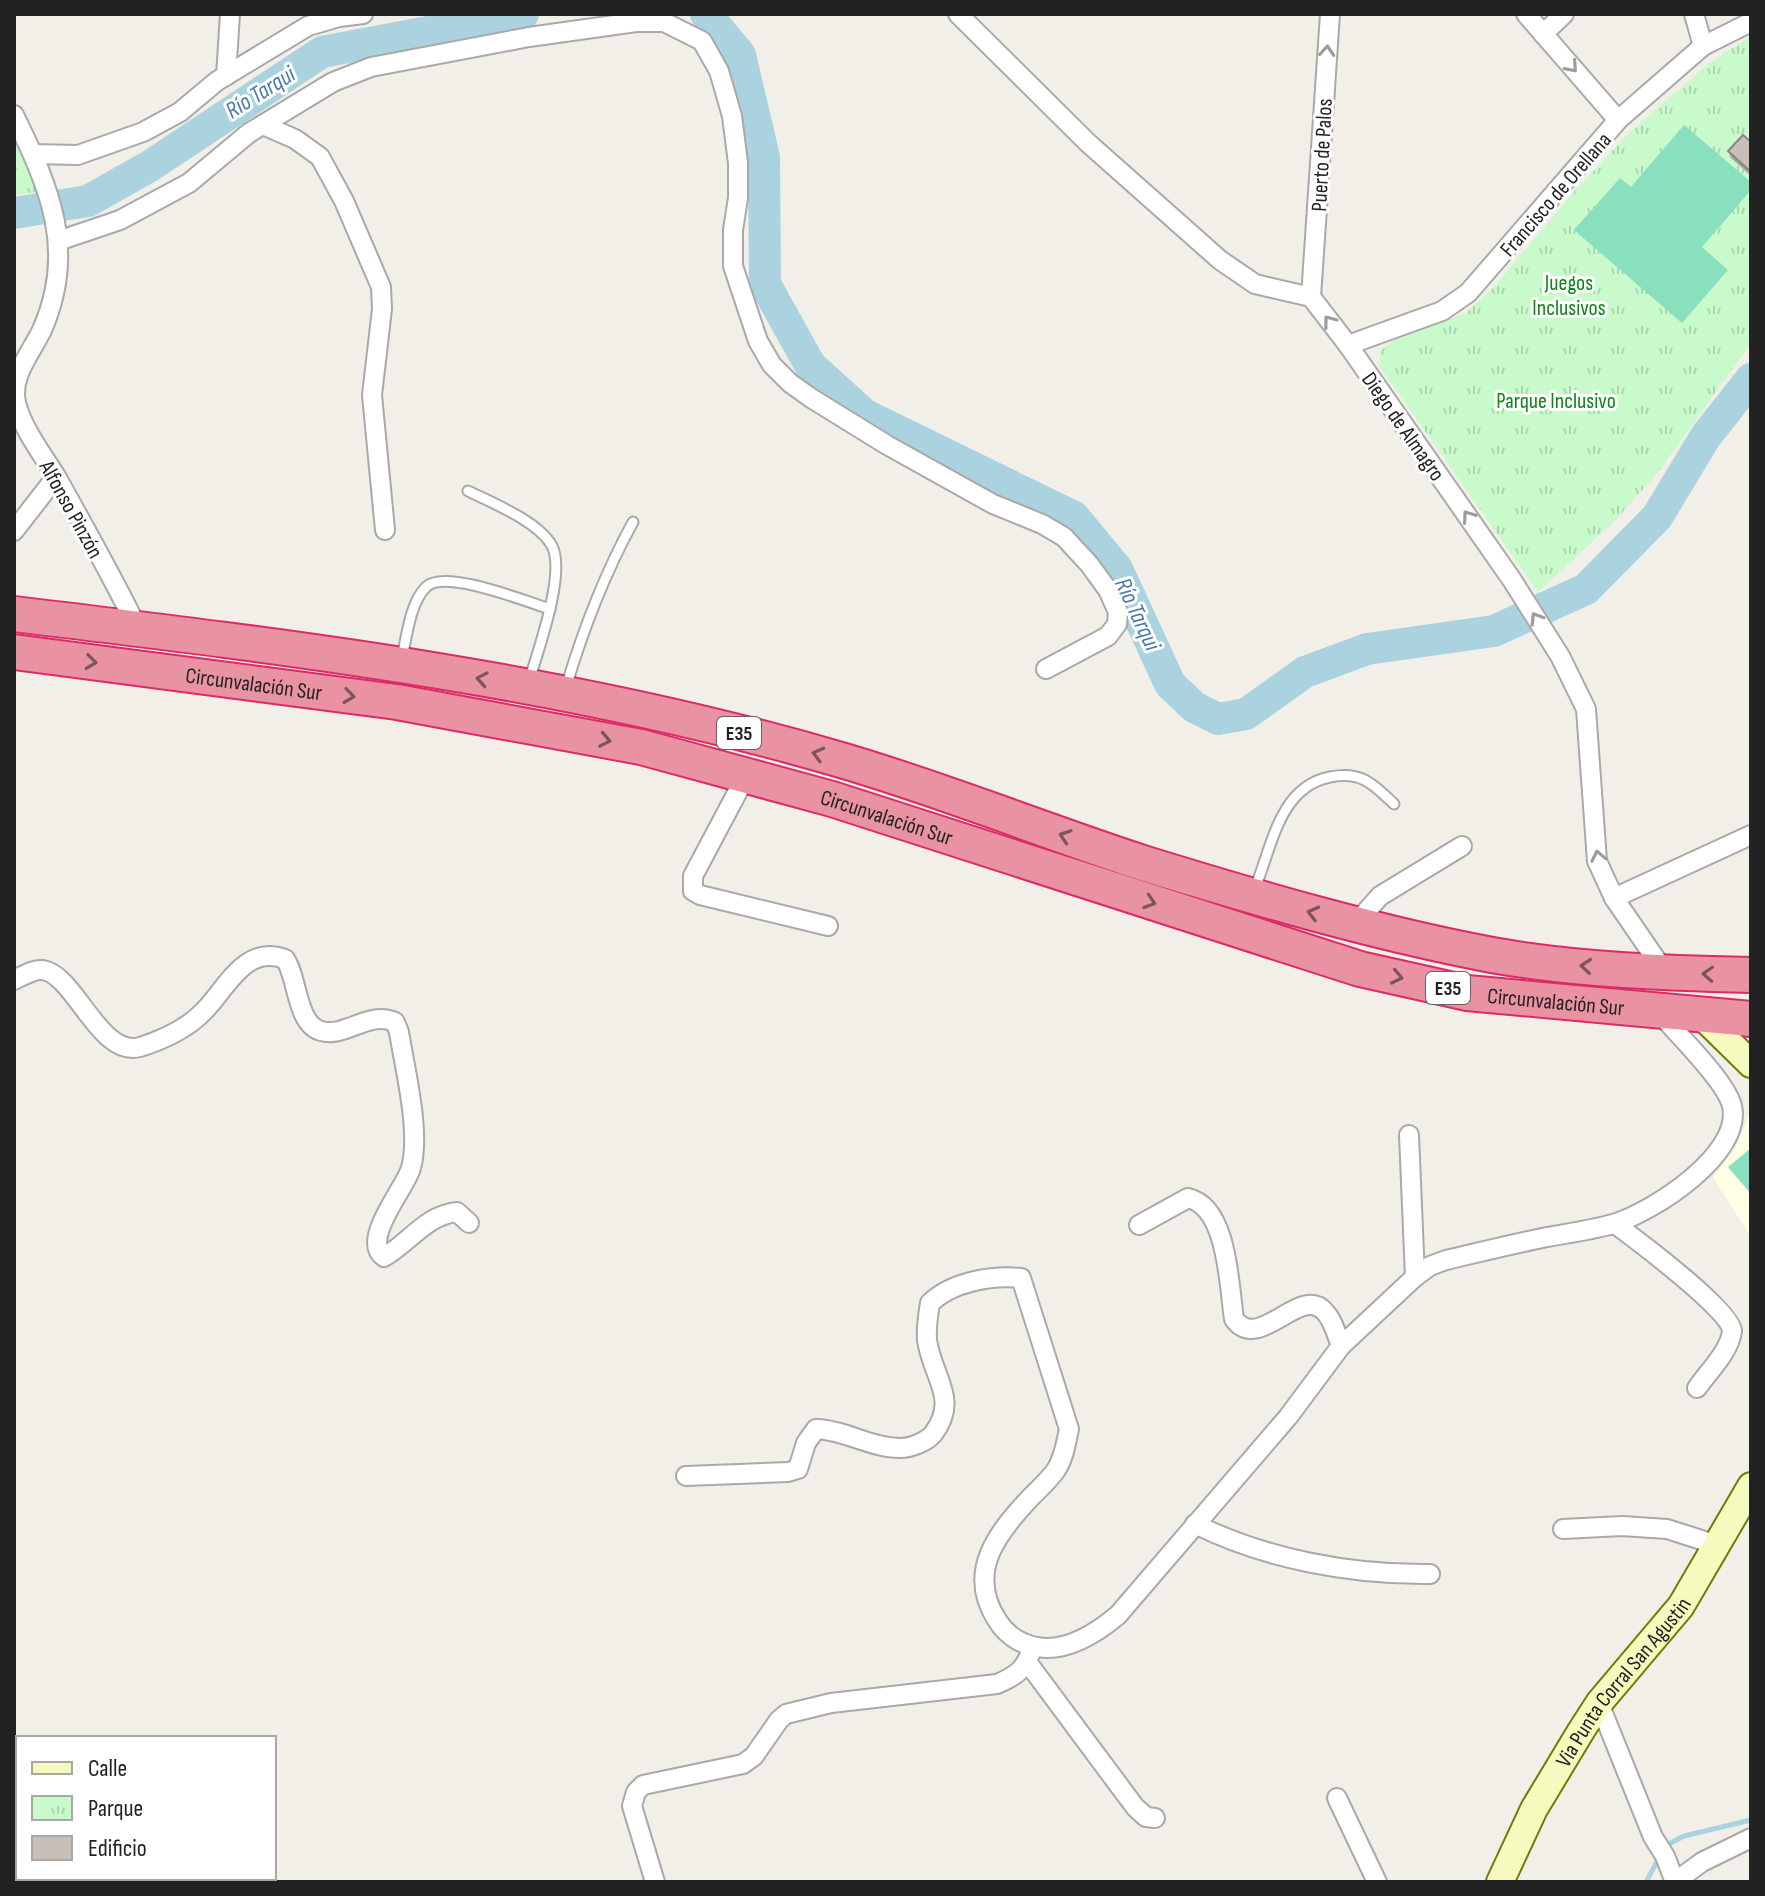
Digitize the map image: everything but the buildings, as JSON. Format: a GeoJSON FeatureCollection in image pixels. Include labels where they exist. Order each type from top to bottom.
{"type":"FeatureCollection","features":[{"type":"Feature","properties":{"kind":"highway","name":"Circunvalación Sur"},"geometry":{"type":"LineString","coordinates":[[14,614],[400,664],[654,711],[843,760],[1146,863],[1356,923],[1498,956],[1585,966],[1751,975]]}},
{"type":"Feature","properties":{"kind":"highway","name":"Circunvalación Sur"},"geometry":{"type":"LineString","coordinates":[[14,652],[397,702],[641,747],[832,799],[1360,969],[1467,993],[1751,1019]]}},
{"type":"Feature","properties":{"kind":"street"},"geometry":{"type":"LineString","coordinates":[[226,76],[230,14]]}},
{"type":"Feature","properties":{"kind":"street"},"geometry":{"type":"LineString","coordinates":[[33,154],[78,155],[143,132],[180,112],[226,76],[308,26],[363,14]]}},
{"type":"Feature","properties":{"kind":"street"},"geometry":{"type":"LineString","coordinates":[[958,14],[1088,143],[1220,260],[1255,284],[1311,297]]}},
{"type":"Feature","properties":{"kind":"street","name":"Puerto de Palos"},"geometry":{"type":"LineString","coordinates":[[1311,297],[1330,14]]}},
{"type":"Feature","properties":{"kind":"street"},"geometry":{"type":"LineString","coordinates":[[1526,14],[1618,120]]}},
{"type":"Feature","properties":{"kind":"street"},"geometry":{"type":"LineString","coordinates":[[1543,34],[1564,14]]}},
{"type":"Feature","properties":{"kind":"street"},"geometry":{"type":"LineString","coordinates":[[1694,14],[1703,46]]}},
{"type":"Feature","properties":{"kind":"street"},"geometry":{"type":"LineString","coordinates":[[58,241],[120,220],[189,183],[231,147],[263,125],[333,82],[371,67],[515,39],[664,22],[702,41],[719,71],[732,116],[738,163],[733,266],[758,341],[772,365],[811,398],[887,445],[993,504],[1064,537],[1108,590],[1118,612],[1117,624],[1108,636],[1046,669]]}},
{"type":"Feature","properties":{"kind":"street","name":"Francisco de Orellana"},"geometry":{"type":"LineString","coordinates":[[1348,345],[1442,311],[1468,293],[1618,120],[1703,46],[1751,22]]}},
{"type":"Feature","properties":{"kind":"street","name":"Alfonso Pinzón"},"geometry":{"type":"LineString","coordinates":[[14,115],[43,181],[60,257],[57,288],[42,330],[17,378],[16,402],[33,440],[138,629]]}},
{"type":"Feature","properties":{"kind":"street"},"geometry":{"type":"LineString","coordinates":[[263,125],[295,139],[320,157],[344,201],[381,287],[382,309],[372,395],[385,530]]}},
{"type":"Feature","properties":{"kind":"street","name":"Diego de Almagro"},"geometry":{"type":"LineString","coordinates":[[1311,297],[1512,580],[1560,656],[1586,709],[1597,861],[1614,898],[1664,971]]}},
{"type":"Feature","properties":{"kind":"street"},"geometry":{"type":"LineString","coordinates":[[14,531],[56,477]]}},
{"type":"Feature","properties":{"kind":"street"},"geometry":{"type":"LineString","coordinates":[[746,776],[693,876],[693,891],[828,926]]}},
{"type":"Feature","properties":{"kind":"street"},"geometry":{"type":"LineString","coordinates":[[1614,898],[1751,835]]}},
{"type":"Feature","properties":{"kind":"street"},"geometry":{"type":"LineString","coordinates":[[1356,923],[1380,896],[1462,846]]}},
{"type":"Feature","properties":{"kind":"street"},"geometry":{"type":"LineString","coordinates":[[14,980],[37,970],[52,973],[112,1040],[128,1048],[179,1030],[203,1012],[232,976],[258,957],[271,955],[285,959],[305,1018],[314,1028],[329,1032],[382,1018],[395,1022],[399,1032],[412,1112],[413,1154],[411,1171],[384,1218],[376,1247],[378,1253],[384,1257],[426,1224],[446,1213],[457,1212],[469,1223]]}},
{"type":"Feature","properties":{"kind":"street"},"geometry":{"type":"LineString","coordinates":[[655,1882],[632,1806],[636,1792],[643,1785],[743,1764],[754,1756],[786,1714],[831,1703],[997,1684],[1015,1677],[1030,1656],[1097,1633],[1118,1615],[1288,1417],[1341,1346],[1415,1277],[1430,1266],[1446,1260],[1615,1224],[1658,1202],[1696,1175],[1722,1148],[1732,1127],[1732,1106],[1720,1081],[1656,1009]]}},
{"type":"Feature","properties":{"kind":"street"},"geometry":{"type":"LineString","coordinates":[[1700,1014],[1751,1064]]}},
{"type":"Feature","properties":{"kind":"street"},"geometry":{"type":"LineString","coordinates":[[1409,1135],[1415,1277]]}},
{"type":"Feature","properties":{"kind":"street"},"geometry":{"type":"LineString","coordinates":[[1139,1225],[1188,1198],[1198,1200],[1208,1210],[1222,1236],[1234,1319],[1238,1324],[1246,1328],[1263,1327],[1304,1305],[1314,1305],[1326,1313],[1341,1346]]}},
{"type":"Feature","properties":{"kind":"street"},"geometry":{"type":"LineString","coordinates":[[1615,1224],[1698,1290],[1724,1314],[1731,1325],[1732,1333],[1726,1348],[1697,1388]]}},
{"type":"Feature","properties":{"kind":"street"},"geometry":{"type":"LineString","coordinates":[[686,1476],[798,1469],[806,1443],[816,1429],[833,1430],[904,1449],[928,1440],[942,1421],[946,1406],[927,1340],[930,1303],[943,1291],[986,1279],[1021,1278],[1069,1429],[1056,1470],[992,1544],[984,1578],[986,1604],[1004,1631],[1030,1656],[1135,1807],[1146,1817],[1155,1818]]}},
{"type":"Feature","properties":{"kind":"street","name":"Via Punta Corral San Agustin"},"geometry":{"type":"LineString","coordinates":[[1500,1882],[1534,1809],[1599,1703],[1681,1606],[1751,1486]]}},
{"type":"Feature","properties":{"kind":"street"},"geometry":{"type":"LineString","coordinates":[[1195,1524],[1227,1540],[1311,1562],[1393,1575],[1430,1574]]}},
{"type":"Feature","properties":{"kind":"street"},"geometry":{"type":"LineString","coordinates":[[1563,1529],[1622,1526],[1667,1529],[1717,1545]]}},
{"type":"Feature","properties":{"kind":"street"},"geometry":{"type":"LineString","coordinates":[[1599,1703],[1653,1837],[1665,1856],[1675,1882],[1712,1856],[1751,1838]]}},
{"type":"Feature","properties":{"kind":"street"},"geometry":{"type":"LineString","coordinates":[[1337,1798],[1377,1882]]}},
{"type":"Feature","properties":{"kind":"lane"},"geometry":{"type":"LineString","coordinates":[[468,491],[527,521],[553,547],[556,587],[527,688]]}},
{"type":"Feature","properties":{"kind":"lane"},"geometry":{"type":"LineString","coordinates":[[563,694],[585,626],[633,522]]}},
{"type":"Feature","properties":{"kind":"lane"},"geometry":{"type":"LineString","coordinates":[[400,664],[416,605],[426,587],[437,581],[462,582],[550,609]]}},
{"type":"Feature","properties":{"kind":"lane"},"geometry":{"type":"LineString","coordinates":[[1253,895],[1277,825],[1295,796],[1310,782],[1334,776],[1358,776],[1371,782],[1394,804]]}},
{"type":"Feature","properties":{"kind":"shaded area"},"geometry":{"type":"Polygon","coordinates":[[[1751,1110],[1751,1231],[1748,1232],[1713,1178],[1737,1145],[1751,1110]]]}},
{"type":"Feature","properties":{"kind":"green space","name":"Parque Inclusivo"},"geometry":{"type":"Polygon","coordinates":[[[1751,36],[1751,343],[1659,471],[1613,523],[1538,592],[1380,367],[1380,351],[1399,337],[1466,313],[1494,287],[1570,196],[1629,133],[1708,64],[1751,36]]]}},
{"type":"Feature","properties":{"kind":"green space"},"geometry":{"type":"Polygon","coordinates":[[[1684,125],[1751,182],[1751,190],[1702,247],[1728,270],[1682,323],[1574,230],[1620,178],[1631,187],[1684,125]]]}},
{"type":"Feature","properties":{"kind":"green space"},"geometry":{"type":"Polygon","coordinates":[[[14,141],[34,174],[36,192],[14,195],[14,141]]]}},
{"type":"Feature","properties":{"kind":"green space"},"geometry":{"type":"Polygon","coordinates":[[[1751,1148],[1751,1194],[1728,1167],[1751,1148]]]}},
{"type":"Feature","properties":{"kind":"waterway","name":"Río Tarqui"},"geometry":{"type":"LineString","coordinates":[[14,213],[88,201],[150,166],[322,52],[523,14]]}},
{"type":"Feature","properties":{"kind":"waterway","name":"Río Tarqui"},"geometry":{"type":"LineString","coordinates":[[706,14],[740,55],[764,157],[765,284],[810,365],[865,415],[1074,517],[1117,569],[1170,684],[1194,707],[1218,719],[1246,714],[1305,672],[1367,649],[1494,631],[1586,589],[1657,517],[1706,436],[1751,379]]}},
{"type":"Feature","properties":{"kind":"waterway"},"geometry":{"type":"LineString","coordinates":[[1665,1846],[1684,1836],[1751,1820]]}},
{"type":"Feature","properties":{"kind":"waterway"},"geometry":{"type":"LineString","coordinates":[[1646,1882],[1659,1858]]}},
{"type":"Feature","properties":{"kind":"park label","name":"Juegos Inclusivos"},"geometry":{"type":"Point","coordinates":[1569,294]}}]}
